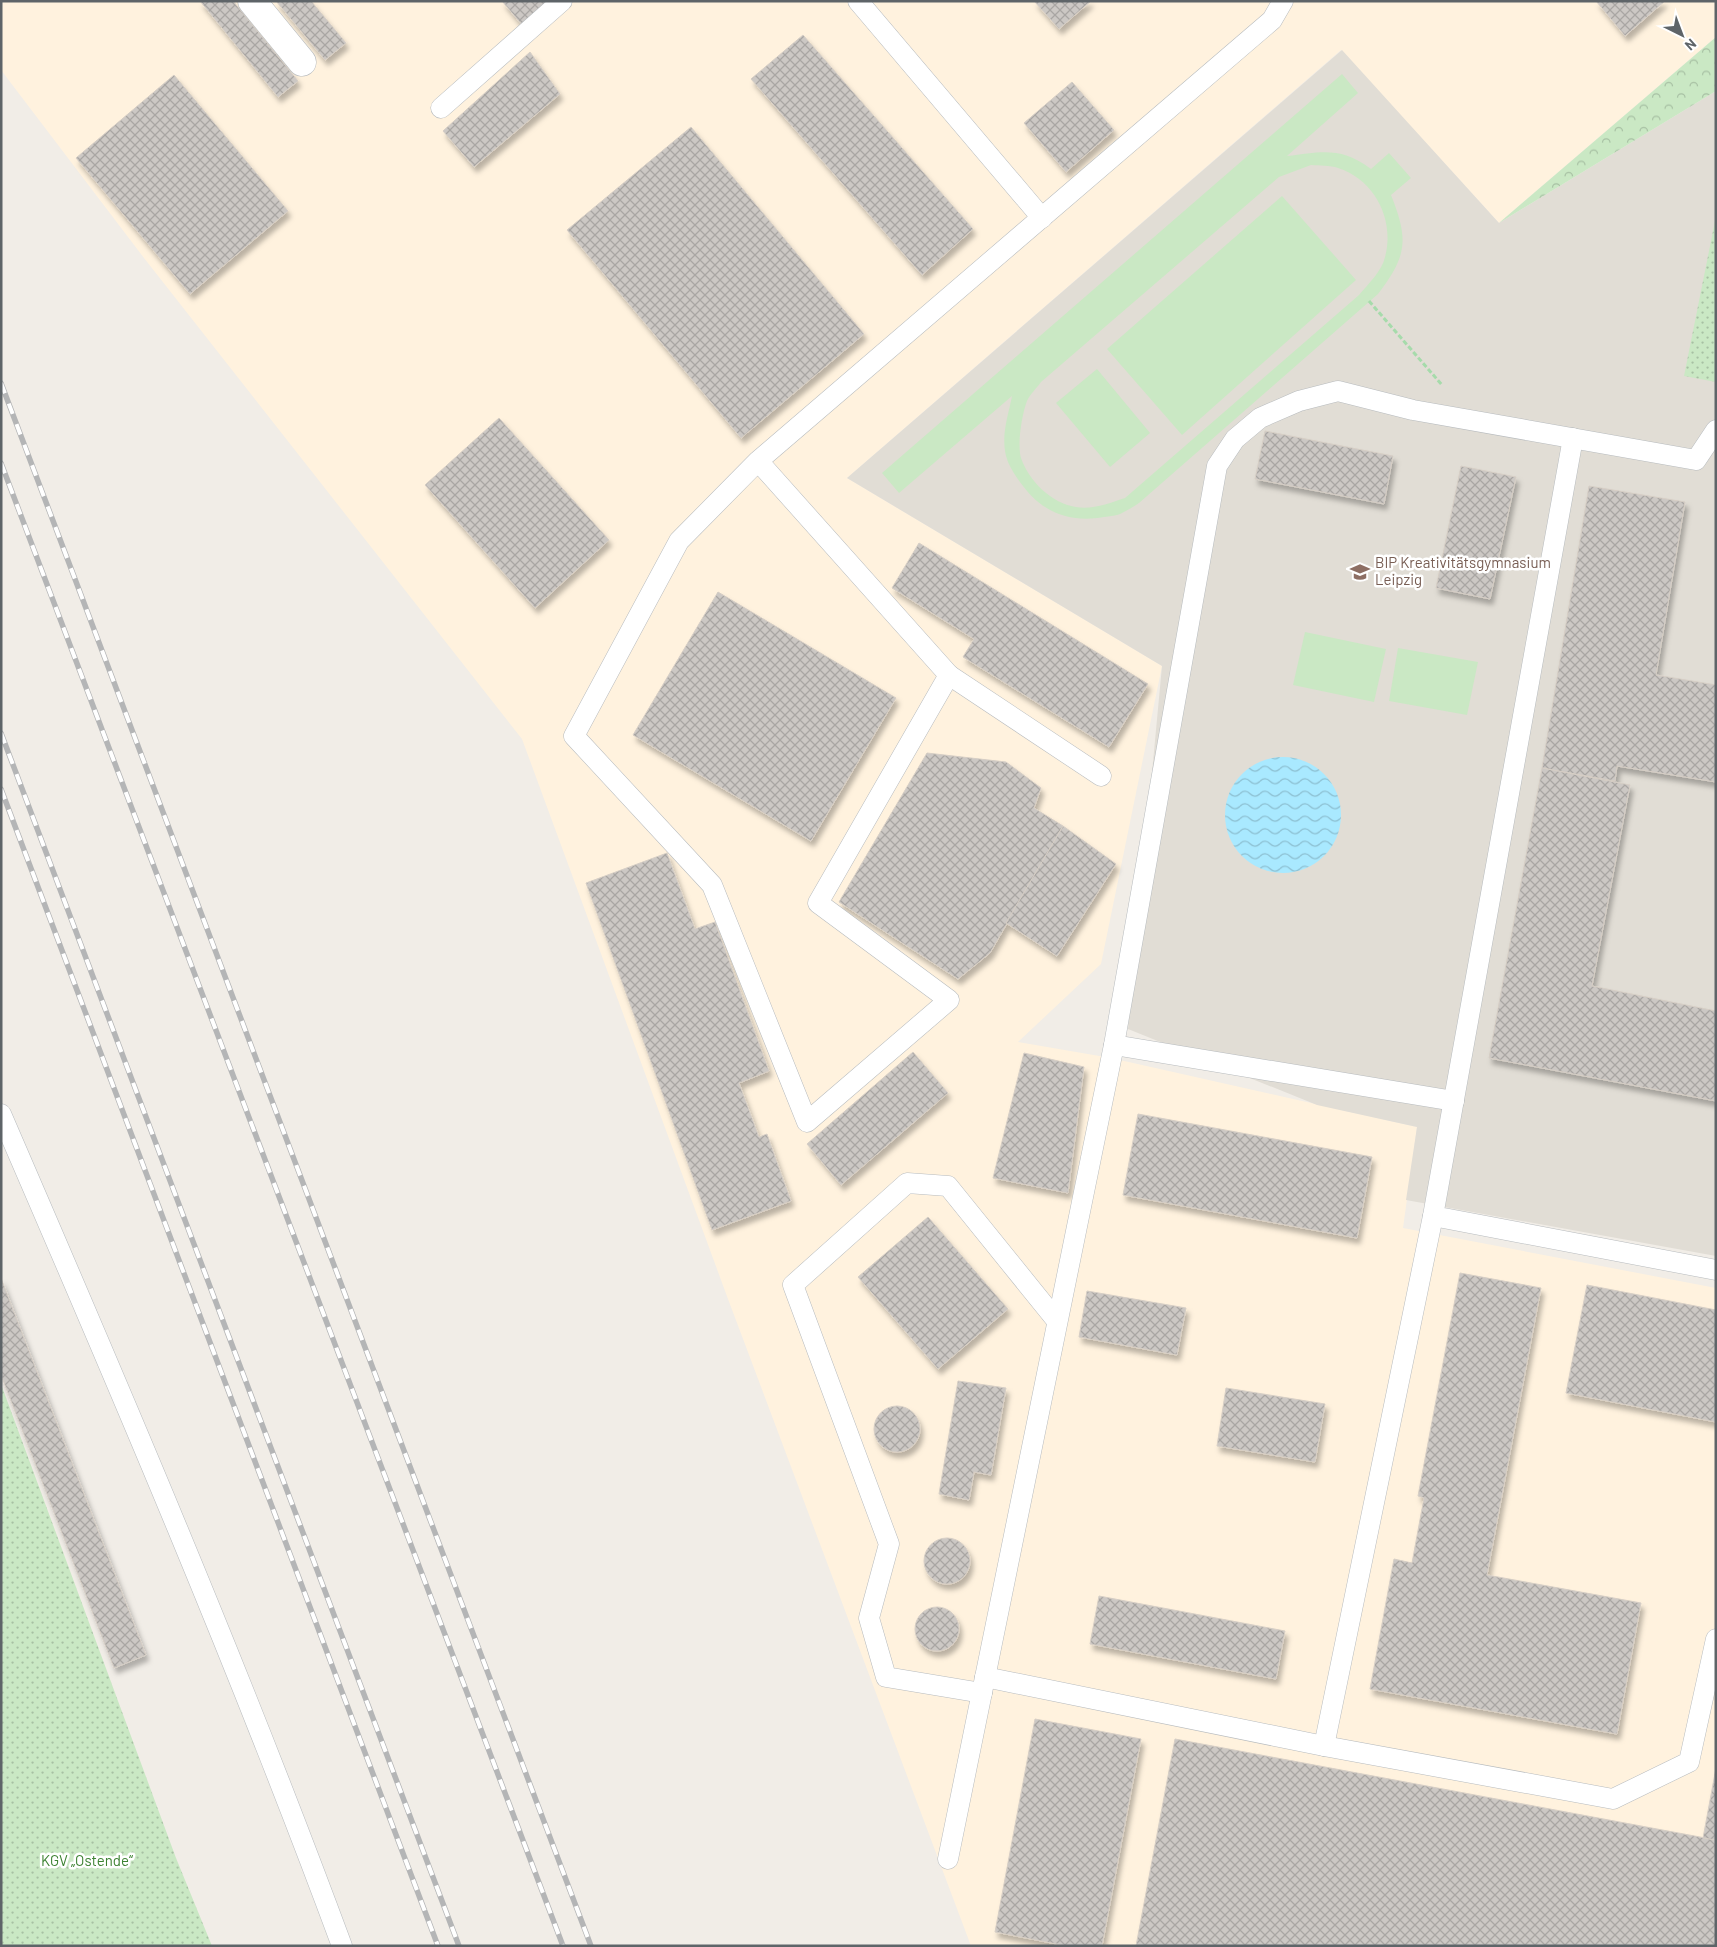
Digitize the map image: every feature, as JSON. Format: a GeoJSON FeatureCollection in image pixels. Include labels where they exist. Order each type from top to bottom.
{"type":"FeatureCollection","features":[{"type":"Feature","properties":{"kind":"street"},"geometry":{"type":"LineString","coordinates":[[252,1],[302,62]]}},
{"type":"Feature","properties":{"kind":"lane"},"geometry":{"type":"LineString","coordinates":[[441,108],[562,1]]}},
{"type":"Feature","properties":{"kind":"lane"},"geometry":{"type":"LineString","coordinates":[[858,1],[1042,218]]}},
{"type":"Feature","properties":{"kind":"lane"},"geometry":{"type":"LineString","coordinates":[[949,675],[818,903],[949,1000],[807,1122],[712,885],[574,736],[679,541],[758,461],[1272,20],[1283,1]]}},
{"type":"Feature","properties":{"kind":"lane"},"geometry":{"type":"LineString","coordinates":[[948,1859],[1114,1045],[1217,466],[1235,440],[1260,418],[1299,400],[1338,391],[1413,410],[1696,460],[1716,430]]}},
{"type":"Feature","properties":{"kind":"lane"},"geometry":{"type":"LineString","coordinates":[[1324,1746],[1433,1216],[1573,438]]}},
{"type":"Feature","properties":{"kind":"lane"},"geometry":{"type":"LineString","coordinates":[[758,461],[949,675],[1101,776]]}},
{"type":"Feature","properties":{"kind":"lane"},"geometry":{"type":"LineString","coordinates":[[1114,1045],[1454,1101]]}},
{"type":"Feature","properties":{"kind":"lane"},"geometry":{"type":"LineString","coordinates":[[1,1114],[192,1561],[311,1862],[342,1946]]}},
{"type":"Feature","properties":{"kind":"lane"},"geometry":{"type":"LineString","coordinates":[[1058,1321],[948,1186],[906,1183],[792,1285],[889,1544],[868,1618],[886,1677],[983,1685],[1613,1799],[1689,1762],[1716,1639]]}},
{"type":"Feature","properties":{"kind":"lane"},"geometry":{"type":"LineString","coordinates":[[1433,1216],[1716,1270]]}},
{"type":"Feature","properties":{"kind":"path"},"geometry":{"type":"LineString","coordinates":[[1369,301],[1472,420]]}},
{"type":"Feature","properties":{"kind":"shaded area"},"geometry":{"type":"Polygon","coordinates":[[[1,1],[1716,1],[1716,37],[1499,223],[1341,50],[847,478],[1162,666],[1101,964],[1018,1042],[1111,1058],[1417,1127],[1403,1228],[1716,1288],[1716,1946],[971,1946],[728,1299],[522,739],[144,258],[1,70],[1,1]]]}},
{"type":"Feature","properties":{"kind":"shaded area","name":"BIP Kreativitätsgymnasium Leipzig"},"geometry":{"type":"Polygon","coordinates":[[[1342,50],[1499,223],[1716,91],[1716,1256],[1406,1200],[1417,1127],[1317,1105],[1128,1029],[1162,666],[847,478],[1342,50]]]}},
{"type":"Feature","properties":{"kind":"green space"},"geometry":{"type":"Polygon","coordinates":[[[1716,37],[1716,91],[1499,223],[1716,37]]]}},
{"type":"Feature","properties":{"kind":"green space"},"geometry":{"type":"Polygon","coordinates":[[[1342,74],[1358,93],[1287,156],[1330,152],[1350,157],[1371,169],[1389,153],[1411,178],[1391,195],[1401,224],[1402,236],[1400,258],[1395,269],[1378,294],[1139,503],[1118,515],[1080,518],[1059,514],[1039,503],[1018,479],[1006,456],[1004,440],[1012,396],[899,493],[882,473],[1342,74]],[[1311,165],[1279,177],[1041,382],[1027,401],[1023,413],[1020,452],[1029,475],[1042,490],[1058,501],[1082,508],[1101,506],[1125,498],[1359,295],[1370,282],[1383,262],[1387,243],[1387,229],[1379,203],[1372,192],[1351,174],[1335,167],[1311,165]]]}},
{"type":"Feature","properties":{"kind":"green space"},"geometry":{"type":"Polygon","coordinates":[[[1282,196],[1356,280],[1182,435],[1107,349],[1282,196]]]}},
{"type":"Feature","properties":{"kind":"green space"},"geometry":{"type":"Polygon","coordinates":[[[1716,216],[1716,382],[1684,376],[1716,216]]]}},
{"type":"Feature","properties":{"kind":"green space"},"geometry":{"type":"Polygon","coordinates":[[[1097,369],[1150,433],[1110,467],[1056,403],[1097,369]]]}},
{"type":"Feature","properties":{"kind":"green space"},"geometry":{"type":"Polygon","coordinates":[[[1305,632],[1386,649],[1374,702],[1293,685],[1305,632]]]}},
{"type":"Feature","properties":{"kind":"green space"},"geometry":{"type":"Polygon","coordinates":[[[1398,648],[1478,662],[1467,715],[1389,701],[1398,648]]]}},
{"type":"Feature","properties":{"kind":"green space","name":"KGV „Ostende“"},"geometry":{"type":"Polygon","coordinates":[[[1,1384],[176,1858],[212,1946],[1,1946],[1,1384]]]}},
{"type":"Feature","properties":{"kind":"water"},"geometry":{"type":"Polygon","coordinates":[[[1283,757],[1305,761],[1315,766],[1324,774],[1332,783],[1337,793],[1341,815],[1337,837],[1332,847],[1324,856],[1315,864],[1305,869],[1283,873],[1261,869],[1251,864],[1242,856],[1234,847],[1229,837],[1225,815],[1229,793],[1234,783],[1242,774],[1251,766],[1261,761],[1283,757]]]}},
{"type":"Feature","properties":{"kind":"building"},"geometry":{"type":"Polygon","coordinates":[[[200,1],[233,1],[298,81],[278,97],[200,1]]]}},
{"type":"Feature","properties":{"kind":"building"},"geometry":{"type":"Polygon","coordinates":[[[276,1],[311,1],[346,43],[325,60],[276,1]]]}},
{"type":"Feature","properties":{"kind":"building"},"geometry":{"type":"Polygon","coordinates":[[[502,1],[549,1],[522,25],[502,1]]]}},
{"type":"Feature","properties":{"kind":"building"},"geometry":{"type":"Polygon","coordinates":[[[1034,1],[1091,1],[1059,29],[1034,1]]]}},
{"type":"Feature","properties":{"kind":"building"},"geometry":{"type":"Polygon","coordinates":[[[1596,1],[1665,1],[1625,36],[1596,1]]]}},
{"type":"Feature","properties":{"kind":"building"},"geometry":{"type":"Polygon","coordinates":[[[803,35],[973,229],[922,275],[751,79],[803,35]]]}},
{"type":"Feature","properties":{"kind":"building"},"geometry":{"type":"Polygon","coordinates":[[[530,52],[560,94],[474,167],[443,131],[530,52]]]}},
{"type":"Feature","properties":{"kind":"building"},"geometry":{"type":"Polygon","coordinates":[[[174,75],[288,211],[190,294],[76,158],[174,75]]]}},
{"type":"Feature","properties":{"kind":"building"},"geometry":{"type":"Polygon","coordinates":[[[1072,82],[1114,130],[1066,172],[1024,123],[1072,82]]]}},
{"type":"Feature","properties":{"kind":"building"},"geometry":{"type":"Polygon","coordinates":[[[691,127],[864,334],[741,438],[567,230],[691,127]]]}},
{"type":"Feature","properties":{"kind":"building"},"geometry":{"type":"Polygon","coordinates":[[[499,418],[609,540],[535,608],[425,485],[499,418]]]}},
{"type":"Feature","properties":{"kind":"building"},"geometry":{"type":"Polygon","coordinates":[[[1265,431],[1393,456],[1384,504],[1255,479],[1265,431]]]}},
{"type":"Feature","properties":{"kind":"building"},"geometry":{"type":"Polygon","coordinates":[[[1461,466],[1516,477],[1490,599],[1436,588],[1461,466]]]}},
{"type":"Feature","properties":{"kind":"building"},"geometry":{"type":"Polygon","coordinates":[[[1589,486],[1685,502],[1656,675],[1716,685],[1716,782],[1617,766],[1615,781],[1542,768],[1589,486]]]}},
{"type":"Feature","properties":{"kind":"building"},"geometry":{"type":"Polygon","coordinates":[[[919,543],[1148,684],[1109,747],[963,657],[974,639],[892,588],[919,543]]]}},
{"type":"Feature","properties":{"kind":"building"},"geometry":{"type":"Polygon","coordinates":[[[718,592],[896,698],[811,841],[633,735],[718,592]]]}},
{"type":"Feature","properties":{"kind":"building"},"geometry":{"type":"Polygon","coordinates":[[[927,753],[1006,762],[1041,788],[1034,808],[1063,826],[990,953],[958,979],[839,902],[927,753]]]}},
{"type":"Feature","properties":{"kind":"building"},"geometry":{"type":"Polygon","coordinates":[[[1542,768],[1630,785],[1592,986],[1716,1011],[1716,1101],[1489,1058],[1542,768]]]}},
{"type":"Feature","properties":{"kind":"building"},"geometry":{"type":"Polygon","coordinates":[[[1063,826],[1116,864],[1057,956],[1006,923],[1063,826]]]}},
{"type":"Feature","properties":{"kind":"building"},"geometry":{"type":"Polygon","coordinates":[[[667,853],[695,929],[715,922],[769,1071],[739,1083],[759,1137],[767,1134],[791,1201],[712,1230],[586,883],[667,853]]]}},
{"type":"Feature","properties":{"kind":"building"},"geometry":{"type":"Polygon","coordinates":[[[913,1052],[948,1093],[841,1185],[807,1144],[913,1052]]]}},
{"type":"Feature","properties":{"kind":"building"},"geometry":{"type":"Polygon","coordinates":[[[1024,1053],[1084,1067],[1068,1193],[993,1178],[1024,1053]]]}},
{"type":"Feature","properties":{"kind":"building"},"geometry":{"type":"Polygon","coordinates":[[[1138,1114],[1372,1157],[1357,1238],[1123,1195],[1138,1114]]]}},
{"type":"Feature","properties":{"kind":"building"},"geometry":{"type":"Polygon","coordinates":[[[928,1217],[1008,1309],[938,1369],[858,1277],[928,1217]]]}},
{"type":"Feature","properties":{"kind":"building"},"geometry":{"type":"Polygon","coordinates":[[[1460,1273],[1541,1288],[1487,1575],[1641,1603],[1617,1734],[1370,1689],[1394,1559],[1412,1563],[1424,1498],[1418,1496],[1460,1273]]]}},
{"type":"Feature","properties":{"kind":"building"},"geometry":{"type":"Polygon","coordinates":[[[1,1278],[146,1655],[114,1668],[1,1375],[1,1278]]]}},
{"type":"Feature","properties":{"kind":"building"},"geometry":{"type":"Polygon","coordinates":[[[1587,1285],[1716,1310],[1716,1422],[1566,1393],[1587,1285]]]}},
{"type":"Feature","properties":{"kind":"building"},"geometry":{"type":"Polygon","coordinates":[[[1087,1291],[1186,1308],[1177,1355],[1079,1337],[1087,1291]]]}},
{"type":"Feature","properties":{"kind":"building"},"geometry":{"type":"Polygon","coordinates":[[[958,1381],[1006,1388],[991,1475],[974,1472],[969,1500],[939,1494],[958,1381]]]}},
{"type":"Feature","properties":{"kind":"building"},"geometry":{"type":"Polygon","coordinates":[[[1226,1388],[1325,1404],[1315,1462],[1217,1446],[1226,1388]]]}},
{"type":"Feature","properties":{"kind":"building"},"geometry":{"type":"Polygon","coordinates":[[[897,1406],[910,1410],[916,1416],[920,1429],[916,1442],[910,1448],[897,1452],[884,1448],[878,1442],[874,1429],[878,1416],[884,1410],[897,1406]]]}},
{"type":"Feature","properties":{"kind":"building"},"geometry":{"type":"Polygon","coordinates":[[[947,1538],[960,1542],[966,1548],[970,1561],[966,1574],[960,1580],[947,1584],[934,1580],[928,1574],[924,1561],[928,1548],[934,1542],[947,1538]]]}},
{"type":"Feature","properties":{"kind":"building"},"geometry":{"type":"Polygon","coordinates":[[[1099,1596],[1285,1631],[1276,1679],[1090,1644],[1099,1596]]]}},
{"type":"Feature","properties":{"kind":"building"},"geometry":{"type":"Polygon","coordinates":[[[937,1607],[949,1611],[955,1617],[959,1629],[955,1641],[949,1647],[937,1651],[925,1647],[919,1641],[915,1629],[919,1617],[925,1611],[937,1607]]]}},
{"type":"Feature","properties":{"kind":"building"},"geometry":{"type":"Polygon","coordinates":[[[1035,1719],[1141,1739],[1102,1946],[1067,1946],[995,1932],[1035,1719]]]}},
{"type":"Feature","properties":{"kind":"building"},"geometry":{"type":"Polygon","coordinates":[[[1175,1739],[1716,1840],[1716,1946],[1136,1946],[1175,1739]]]}},
{"type":"Feature","properties":{"kind":"building"},"geometry":{"type":"Polygon","coordinates":[[[1716,1768],[1716,1840],[1703,1838],[1716,1768]]]}},
{"type":"Feature","properties":{"kind":"railway"},"geometry":{"type":"LineString","coordinates":[[1,383],[591,1946]]}},
{"type":"Feature","properties":{"kind":"railway"},"geometry":{"type":"LineString","coordinates":[[1,463],[563,1946]]}},
{"type":"Feature","properties":{"kind":"railway"},"geometry":{"type":"LineString","coordinates":[[1,733],[459,1946]]}},
{"type":"Feature","properties":{"kind":"railway"},"geometry":{"type":"LineString","coordinates":[[1,789],[438,1946]]}},
{"type":"Feature","properties":{"kind":"place","name":"BIP Kreativitätsgymnasium Leipzig"},"geometry":{"type":"Point","coordinates":[1360,572]}}]}
